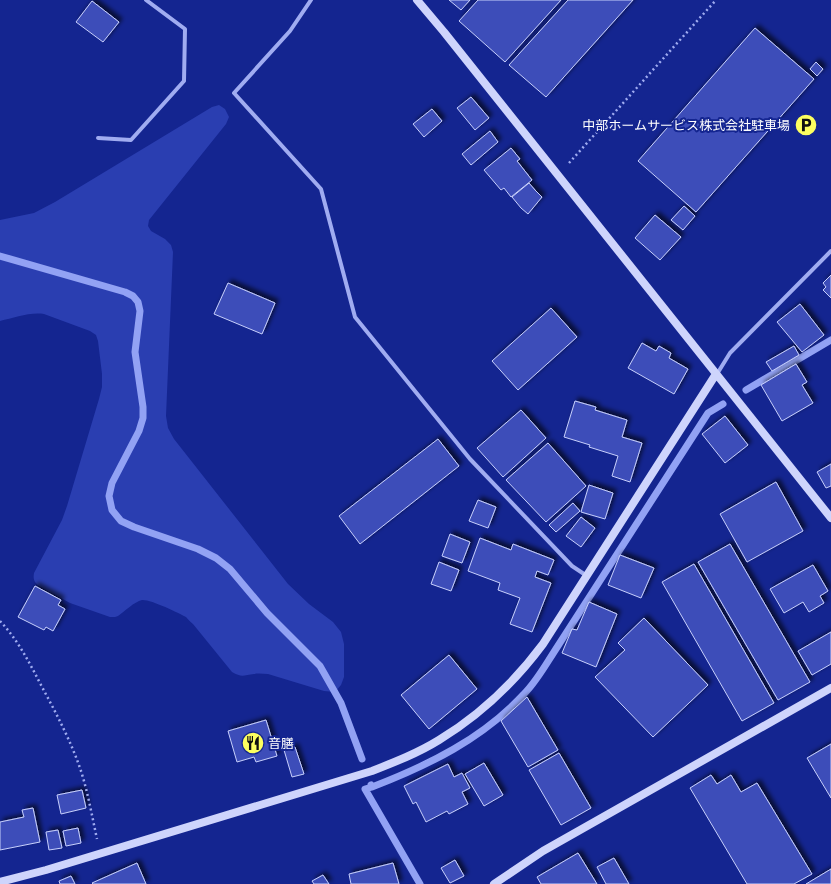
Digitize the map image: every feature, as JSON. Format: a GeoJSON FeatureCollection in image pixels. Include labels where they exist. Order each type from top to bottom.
{"type":"FeatureCollection","features":[{"type":"Feature","properties":{"kind":"street"},"geometry":{"type":"LineString","coordinates":[[98,138],[132,140],[184,81],[185,29],[146,0]]}},
{"type":"Feature","properties":{"kind":"street"},"geometry":{"type":"LineString","coordinates":[[311,0],[290,31],[234,93],[321,189],[355,317],[470,459],[572,566],[587,576]]}},
{"type":"Feature","properties":{"kind":"street"},"geometry":{"type":"LineString","coordinates":[[417,0],[831,518]]}},
{"type":"Feature","properties":{"kind":"street"},"geometry":{"type":"LineString","coordinates":[[0,882],[46,870],[395,762],[438,741],[477,714],[513,681],[543,644],[730,353],[831,251]]}},
{"type":"Feature","properties":{"kind":"street"},"geometry":{"type":"LineString","coordinates":[[494,884],[543,851],[831,688]]}},
{"type":"Feature","properties":{"kind":"path"},"geometry":{"type":"LineString","coordinates":[[557,174],[568,165],[716,0]]}},
{"type":"Feature","properties":{"kind":"path"},"geometry":{"type":"LineString","coordinates":[[0,621],[19,644],[64,729],[81,771],[101,853]]}},
{"type":"Feature","properties":{"kind":"shaded area"},"geometry":{"type":"Polygon","coordinates":[[[219,105],[225,109],[229,117],[226,124],[149,220],[148,226],[151,231],[165,239],[171,245],[173,252],[166,416],[168,428],[174,439],[288,584],[309,604],[333,622],[341,632],[344,644],[344,677],[341,685],[335,692],[324,691],[268,674],[243,676],[235,674],[186,617],[158,604],[142,600],[118,616],[110,617],[70,603],[39,586],[34,579],[34,573],[62,520],[67,506],[99,399],[102,387],[102,374],[98,341],[96,335],[90,331],[44,314],[27,315],[0,321],[0,220],[34,213],[55,202],[212,107],[219,105]]]}},
{"type":"Feature","properties":{"kind":"building"},"geometry":{"type":"Polygon","coordinates":[[[449,0],[470,0],[461,10],[449,0]]]}},
{"type":"Feature","properties":{"kind":"building"},"geometry":{"type":"Polygon","coordinates":[[[478,0],[561,0],[505,62],[459,21],[478,0]]]}},
{"type":"Feature","properties":{"kind":"building"},"geometry":{"type":"Polygon","coordinates":[[[568,0],[633,0],[546,97],[509,65],[568,0]]]}},
{"type":"Feature","properties":{"kind":"building"},"geometry":{"type":"Polygon","coordinates":[[[92,1],[119,22],[103,42],[76,22],[92,1]]]}},
{"type":"Feature","properties":{"kind":"building"},"geometry":{"type":"Polygon","coordinates":[[[755,28],[814,79],[696,212],[638,161],[755,28]]]}},
{"type":"Feature","properties":{"kind":"building"},"geometry":{"type":"Polygon","coordinates":[[[816,62],[823,69],[817,76],[810,69],[816,62]]]}},
{"type":"Feature","properties":{"kind":"building"},"geometry":{"type":"Polygon","coordinates":[[[471,97],[489,118],[475,130],[457,108],[471,97]]]}},
{"type":"Feature","properties":{"kind":"building"},"geometry":{"type":"Polygon","coordinates":[[[432,109],[442,121],[424,137],[413,124],[432,109]]]}},
{"type":"Feature","properties":{"kind":"building"},"geometry":{"type":"Polygon","coordinates":[[[490,131],[498,142],[471,165],[462,154],[490,131]]]}},
{"type":"Feature","properties":{"kind":"building"},"geometry":{"type":"Polygon","coordinates":[[[511,148],[520,159],[517,161],[532,180],[511,197],[504,188],[501,190],[484,170],[511,148]]]}},
{"type":"Feature","properties":{"kind":"building"},"geometry":{"type":"Polygon","coordinates":[[[529,183],[542,197],[528,214],[512,197],[529,183]]]}},
{"type":"Feature","properties":{"kind":"building"},"geometry":{"type":"Polygon","coordinates":[[[684,206],[695,216],[683,230],[671,220],[684,206]]]}},
{"type":"Feature","properties":{"kind":"building"},"geometry":{"type":"Polygon","coordinates":[[[655,215],[681,237],[660,260],[635,238],[655,215]]]}},
{"type":"Feature","properties":{"kind":"building"},"geometry":{"type":"Polygon","coordinates":[[[831,275],[831,298],[823,290],[826,287],[823,283],[831,275]]]}},
{"type":"Feature","properties":{"kind":"building"},"geometry":{"type":"Polygon","coordinates":[[[228,283],[275,303],[262,334],[214,314],[228,283]]]}},
{"type":"Feature","properties":{"kind":"building"},"geometry":{"type":"Polygon","coordinates":[[[800,304],[824,335],[802,352],[777,322],[800,304]]]}},
{"type":"Feature","properties":{"kind":"building"},"geometry":{"type":"Polygon","coordinates":[[[551,308],[577,337],[518,390],[492,361],[551,308]]]}},
{"type":"Feature","properties":{"kind":"building"},"geometry":{"type":"Polygon","coordinates":[[[642,343],[656,351],[659,346],[671,353],[669,358],[688,369],[674,394],[628,368],[642,343]]]}},
{"type":"Feature","properties":{"kind":"building"},"geometry":{"type":"Polygon","coordinates":[[[794,346],[799,355],[772,371],[766,362],[794,346]]]}},
{"type":"Feature","properties":{"kind":"building"},"geometry":{"type":"Polygon","coordinates":[[[796,364],[807,382],[802,385],[813,403],[782,421],[761,385],[796,364]]]}},
{"type":"Feature","properties":{"kind":"building"},"geometry":{"type":"Polygon","coordinates":[[[575,401],[596,407],[595,410],[627,420],[622,437],[642,443],[630,482],[612,476],[618,456],[564,437],[575,401]]]}},
{"type":"Feature","properties":{"kind":"building"},"geometry":{"type":"Polygon","coordinates":[[[521,410],[546,438],[503,477],[477,448],[521,410]]]}},
{"type":"Feature","properties":{"kind":"building"},"geometry":{"type":"Polygon","coordinates":[[[725,416],[748,445],[725,463],[702,434],[725,416]]]}},
{"type":"Feature","properties":{"kind":"building"},"geometry":{"type":"Polygon","coordinates":[[[438,439],[459,466],[360,544],[339,516],[438,439]]]}},
{"type":"Feature","properties":{"kind":"building"},"geometry":{"type":"Polygon","coordinates":[[[548,443],[586,486],[546,522],[506,480],[548,443]]]}},
{"type":"Feature","properties":{"kind":"building"},"geometry":{"type":"Polygon","coordinates":[[[831,464],[831,486],[826,488],[817,472],[831,464]]]}},
{"type":"Feature","properties":{"kind":"building"},"geometry":{"type":"Polygon","coordinates":[[[776,482],[803,531],[747,562],[720,514],[776,482]]]}},
{"type":"Feature","properties":{"kind":"building"},"geometry":{"type":"Polygon","coordinates":[[[589,485],[613,493],[605,519],[581,512],[589,485]]]}},
{"type":"Feature","properties":{"kind":"building"},"geometry":{"type":"Polygon","coordinates":[[[478,500],[496,507],[488,528],[469,521],[478,500]]]}},
{"type":"Feature","properties":{"kind":"building"},"geometry":{"type":"Polygon","coordinates":[[[573,503],[580,511],[556,532],[549,525],[573,503]]]}},
{"type":"Feature","properties":{"kind":"building"},"geometry":{"type":"Polygon","coordinates":[[[581,517],[595,528],[581,547],[566,536],[581,517]]]}},
{"type":"Feature","properties":{"kind":"building"},"geometry":{"type":"Polygon","coordinates":[[[450,534],[470,542],[462,563],[442,556],[450,534]]]}},
{"type":"Feature","properties":{"kind":"building"},"geometry":{"type":"Polygon","coordinates":[[[480,538],[511,550],[513,544],[554,560],[548,575],[537,571],[535,577],[551,583],[532,632],[510,624],[520,598],[498,590],[500,583],[468,571],[480,538]]]}},
{"type":"Feature","properties":{"kind":"building"},"geometry":{"type":"Polygon","coordinates":[[[730,544],[810,682],[778,700],[698,562],[730,544]]]}},
{"type":"Feature","properties":{"kind":"building"},"geometry":{"type":"Polygon","coordinates":[[[620,555],[654,568],[641,598],[608,585],[620,555]]]}},
{"type":"Feature","properties":{"kind":"building"},"geometry":{"type":"Polygon","coordinates":[[[439,562],[459,570],[451,591],[431,584],[439,562]]]}},
{"type":"Feature","properties":{"kind":"building"},"geometry":{"type":"Polygon","coordinates":[[[694,564],[774,703],[742,721],[662,582],[694,564]]]}},
{"type":"Feature","properties":{"kind":"building"},"geometry":{"type":"Polygon","coordinates":[[[813,565],[828,591],[820,596],[824,603],[809,612],[803,602],[784,613],[770,589],[813,565]]]}},
{"type":"Feature","properties":{"kind":"building"},"geometry":{"type":"Polygon","coordinates":[[[35,586],[61,600],[58,605],[65,609],[53,631],[46,627],[44,630],[18,617],[35,586]]]}},
{"type":"Feature","properties":{"kind":"building"},"geometry":{"type":"Polygon","coordinates":[[[589,602],[617,614],[596,667],[562,653],[572,629],[577,630],[589,602]]]}},
{"type":"Feature","properties":{"kind":"building"},"geometry":{"type":"Polygon","coordinates":[[[644,618],[708,685],[653,737],[595,677],[625,650],[618,643],[644,618]]]}},
{"type":"Feature","properties":{"kind":"building"},"geometry":{"type":"Polygon","coordinates":[[[831,632],[831,664],[812,675],[798,651],[831,632]]]}},
{"type":"Feature","properties":{"kind":"building"},"geometry":{"type":"Polygon","coordinates":[[[449,655],[477,689],[429,729],[401,695],[449,655]]]}},
{"type":"Feature","properties":{"kind":"building"},"geometry":{"type":"Polygon","coordinates":[[[527,697],[558,750],[528,767],[501,721],[527,697]]]}},
{"type":"Feature","properties":{"kind":"building","name":"音膳"},"geometry":{"type":"Polygon","coordinates":[[[266,720],[277,756],[256,762],[254,757],[237,762],[228,731],[266,720]]]}},
{"type":"Feature","properties":{"kind":"building"},"geometry":{"type":"Polygon","coordinates":[[[831,744],[831,798],[807,758],[831,744]]]}},
{"type":"Feature","properties":{"kind":"building"},"geometry":{"type":"Polygon","coordinates":[[[295,747],[304,774],[292,777],[284,750],[295,747]]]}},
{"type":"Feature","properties":{"kind":"building"},"geometry":{"type":"Polygon","coordinates":[[[559,753],[591,808],[561,825],[529,770],[559,753]]]}},
{"type":"Feature","properties":{"kind":"building"},"geometry":{"type":"Polygon","coordinates":[[[484,763],[503,795],[484,806],[465,774],[484,763]]]}},
{"type":"Feature","properties":{"kind":"building"},"geometry":{"type":"Polygon","coordinates":[[[448,764],[454,777],[462,773],[470,788],[462,792],[468,804],[449,814],[447,811],[426,822],[416,802],[413,804],[404,786],[448,764]]]}},
{"type":"Feature","properties":{"kind":"building"},"geometry":{"type":"Polygon","coordinates":[[[711,775],[717,784],[731,775],[741,792],[757,783],[812,874],[794,884],[747,884],[690,788],[711,775]]]}},
{"type":"Feature","properties":{"kind":"building"},"geometry":{"type":"Polygon","coordinates":[[[82,790],[86,808],[61,814],[57,795],[82,790]]]}},
{"type":"Feature","properties":{"kind":"building"},"geometry":{"type":"Polygon","coordinates":[[[33,808],[40,842],[0,850],[0,822],[24,817],[22,810],[33,808]]]}},
{"type":"Feature","properties":{"kind":"building"},"geometry":{"type":"Polygon","coordinates":[[[78,828],[81,843],[66,846],[63,831],[78,828]]]}},
{"type":"Feature","properties":{"kind":"building"},"geometry":{"type":"Polygon","coordinates":[[[58,830],[62,848],[49,850],[46,832],[58,830]]]}},
{"type":"Feature","properties":{"kind":"building"},"geometry":{"type":"Polygon","coordinates":[[[578,853],[597,884],[541,884],[537,877],[578,853]]]}},
{"type":"Feature","properties":{"kind":"building"},"geometry":{"type":"Polygon","coordinates":[[[614,858],[629,884],[606,884],[597,867],[614,858]]]}},
{"type":"Feature","properties":{"kind":"building"},"geometry":{"type":"Polygon","coordinates":[[[455,860],[464,876],[450,883],[441,868],[455,860]]]}},
{"type":"Feature","properties":{"kind":"building"},"geometry":{"type":"Polygon","coordinates":[[[137,863],[146,884],[92,883],[137,863]]]}},
{"type":"Feature","properties":{"kind":"building"},"geometry":{"type":"Polygon","coordinates":[[[393,863],[399,884],[351,884],[349,874],[393,863]]]}},
{"type":"Feature","properties":{"kind":"building"},"geometry":{"type":"Polygon","coordinates":[[[831,869],[831,884],[806,884],[831,869]]]}},
{"type":"Feature","properties":{"kind":"building"},"geometry":{"type":"Polygon","coordinates":[[[323,875],[329,884],[314,884],[312,881],[323,875]]]}},
{"type":"Feature","properties":{"kind":"building"},"geometry":{"type":"Polygon","coordinates":[[[71,876],[75,884],[60,884],[59,881],[71,876]]]}},
{"type":"Feature","properties":{"kind":"waterway"},"geometry":{"type":"LineString","coordinates":[[0,256],[125,292],[133,296],[138,302],[140,311],[135,352],[143,407],[143,418],[139,431],[112,483],[109,496],[112,510],[121,521],[198,549],[216,558],[230,569],[267,613],[320,666],[341,703],[362,759]]}},
{"type":"Feature","properties":{"kind":"waterway"},"geometry":{"type":"LineString","coordinates":[[746,390],[831,340]]}},
{"type":"Feature","properties":{"kind":"waterway"},"geometry":{"type":"LineString","coordinates":[[371,785],[372,787],[414,770],[454,749],[491,724],[508,710],[528,689],[544,668],[708,413],[723,404]]}},
{"type":"Feature","properties":{"kind":"waterway"},"geometry":{"type":"LineString","coordinates":[[372,787],[365,789],[420,884]]}},
{"type":"Feature","properties":{"kind":"place","name":"中部ホームサービス株式会社駐車場"},"geometry":{"type":"Point","coordinates":[806,125]}},
{"type":"Feature","properties":{"kind":"place","name":"音膳"},"geometry":{"type":"Point","coordinates":[253,743]}}]}
